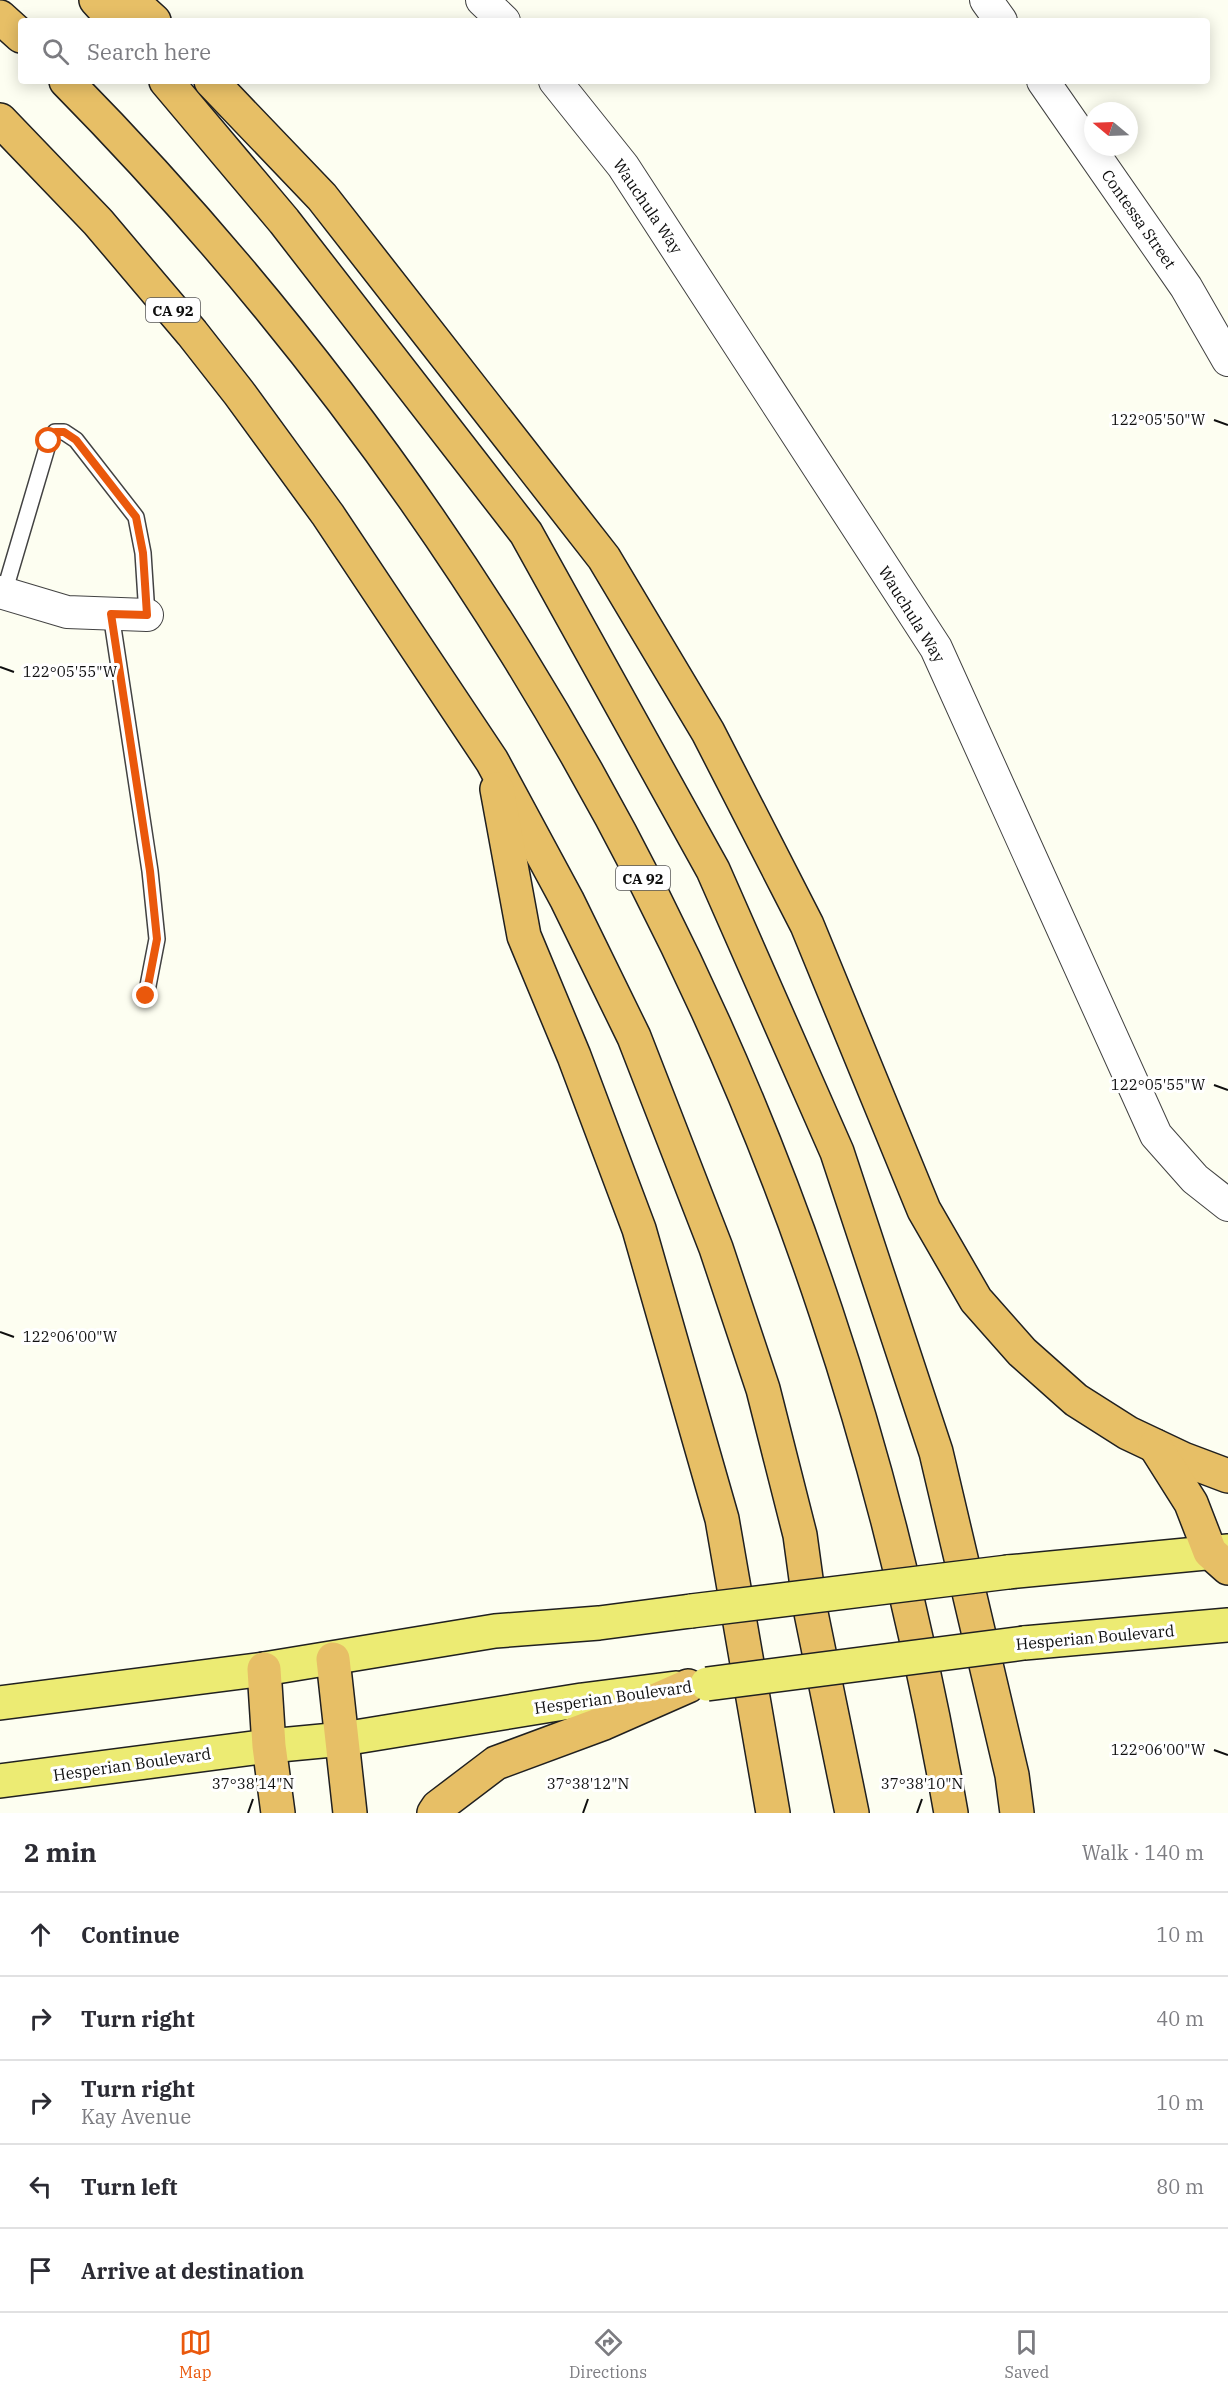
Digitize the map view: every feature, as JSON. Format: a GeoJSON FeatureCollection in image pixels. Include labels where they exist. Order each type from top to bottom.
{"type":"FeatureCollection","features":[{"type":"Feature","properties":{"kind":"highway"},"geometry":{"type":"LineString","coordinates":[[96,0],[112,18]]}},
{"type":"Feature","properties":{"kind":"highway"},"geometry":{"type":"LineString","coordinates":[[131,0],[151,18]]}},
{"type":"Feature","properties":{"kind":"highway"},"geometry":{"type":"LineString","coordinates":[[0,17],[18,33]]}},
{"type":"Feature","properties":{"kind":"highway","name":"CA 92"},"geometry":{"type":"LineString","coordinates":[[69,84],[140,159],[246,279],[334,388],[410,493],[466,573],[544,700],[653,897],[713,1023],[747,1103],[783,1192],[826,1312],[869,1452],[909,1605],[951,1813]]}},
{"type":"Feature","properties":{"kind":"highway"},"geometry":{"type":"LineString","coordinates":[[169,84],[284,221],[526,533],[713,870],[837,1152],[936,1452],[1012,1775],[1017,1813]]}},
{"type":"Feature","properties":{"kind":"highway"},"geometry":{"type":"LineString","coordinates":[[214,84],[322,197],[604,558],[708,732],[807,925],[924,1210],[976,1300],[1022,1352],[1076,1400],[1128,1433],[1218,1474],[1228,1476]]}},
{"type":"Feature","properties":{"kind":"highway","name":"CA 92"},"geometry":{"type":"LineString","coordinates":[[0,120],[98,222],[192,333],[328,515],[492,761],[567,900],[634,1037],[716,1248],[763,1389],[800,1535],[810,1608],[852,1813]]}},
{"type":"Feature","properties":{"kind":"highway"},"geometry":{"type":"LineString","coordinates":[[492,761],[524,936],[574,1056],[639,1229],[722,1519],[773,1813]]}},
{"type":"Feature","properties":{"kind":"highway"},"geometry":{"type":"LineString","coordinates":[[1155,1446],[1222,1557]]}},
{"type":"Feature","properties":{"kind":"highway"},"geometry":{"type":"LineString","coordinates":[[333,1659],[350,1813]]}},
{"type":"Feature","properties":{"kind":"highway"},"geometry":{"type":"LineString","coordinates":[[264,1669],[269,1746],[278,1813]]}},
{"type":"Feature","properties":{"kind":"highway"},"geometry":{"type":"LineString","coordinates":[[434,1813],[438,1807],[496,1763],[698,1685]]}},
{"type":"Feature","properties":{"kind":"main road"},"geometry":{"type":"LineString","coordinates":[[0,1703],[264,1669],[495,1632],[599,1623],[1008,1572],[1222,1557]]}},
{"type":"Feature","properties":{"kind":"main road","name":"Hesperian Boulevard"},"geometry":{"type":"LineString","coordinates":[[0,1781],[269,1746],[343,1739],[582,1700],[1024,1643],[1228,1625]]}},
{"type":"Feature","properties":{"kind":"street"},"geometry":{"type":"LineString","coordinates":[[482,0],[501,18]]}},
{"type":"Feature","properties":{"kind":"street"},"geometry":{"type":"LineString","coordinates":[[986,0],[999,18]]}},
{"type":"Feature","properties":{"kind":"street","name":"Wauchula Way"},"geometry":{"type":"LineString","coordinates":[[557,84],[623,166],[936,648],[1156,1135],[1195,1179],[1228,1205]]}},
{"type":"Feature","properties":{"kind":"street","name":"Contessa Street"},"geometry":{"type":"LineString","coordinates":[[1045,84],[1186,286],[1228,360]]}},
{"type":"Feature","properties":{"kind":"street"},"geometry":{"type":"LineString","coordinates":[[2,592],[67,612],[147,615]]}},
{"type":"Feature","properties":{"kind":"lane"},"geometry":{"type":"LineString","coordinates":[[2,592],[49,441],[55,432],[64,432],[76,440],[136,517],[143,553],[147,615]]}},
{"type":"Feature","properties":{"kind":"lane"},"geometry":{"type":"LineString","coordinates":[[111,614],[150,871],[157,939],[146,996]]}},
{"type":"Feature","properties":{"kind":"route"},"geometry":{"type":"LineString","coordinates":[[49,441],[55,432],[64,432],[76,440],[136,517],[143,553],[147,615],[111,614],[150,871],[157,939],[146,996]]}}]}
